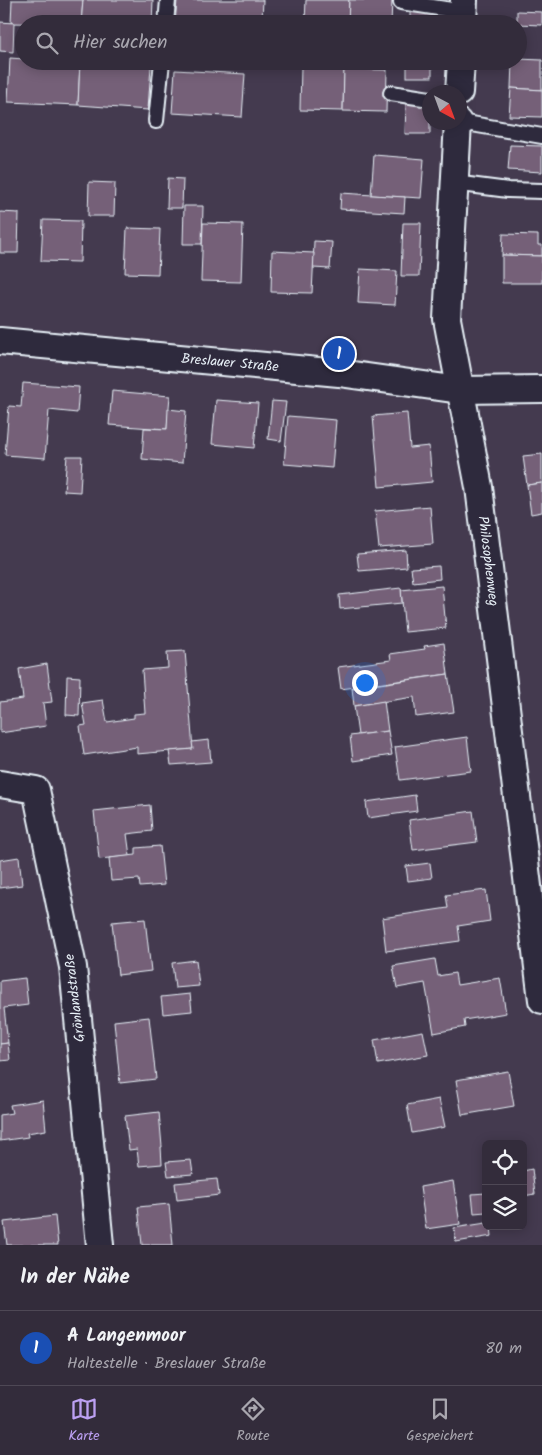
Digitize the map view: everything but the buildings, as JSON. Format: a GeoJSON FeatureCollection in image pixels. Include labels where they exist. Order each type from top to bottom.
{"type":"FeatureCollection","features":[{"type":"Feature","properties":{"kind":"street"},"geometry":{"type":"LineString","coordinates":[[459,85],[460,70]]}},
{"type":"Feature","properties":{"kind":"street","name":"Philosophenweg"},"geometry":{"type":"LineString","coordinates":[[458,130],[447,319],[479,487],[542,1000]]}},
{"type":"Feature","properties":{"kind":"street","name":"Breslauer Straße"},"geometry":{"type":"LineString","coordinates":[[0,341],[339,373],[460,390],[542,388]]}},
{"type":"Feature","properties":{"kind":"street","name":"Grönlandstraße"},"geometry":{"type":"LineString","coordinates":[[0,784],[36,790],[73,967],[100,1245]]}},
{"type":"Feature","properties":{"kind":"lane"},"geometry":{"type":"LineString","coordinates":[[167,15],[168,0]]}},
{"type":"Feature","properties":{"kind":"lane"},"geometry":{"type":"LineString","coordinates":[[401,2],[464,12]]}},
{"type":"Feature","properties":{"kind":"lane"},"geometry":{"type":"LineString","coordinates":[[156,121],[161,70]]}},
{"type":"Feature","properties":{"kind":"lane"},"geometry":{"type":"LineString","coordinates":[[391,93],[422,98]]}},
{"type":"Feature","properties":{"kind":"lane"},"geometry":{"type":"LineString","coordinates":[[467,123],[542,136]]}},
{"type":"Feature","properties":{"kind":"lane"},"geometry":{"type":"LineString","coordinates":[[454,183],[508,190],[542,191]]}},
{"type":"Feature","properties":{"kind":"place","name":"A Langenmoor"},"geometry":{"type":"Point","coordinates":[339,354]}}]}
